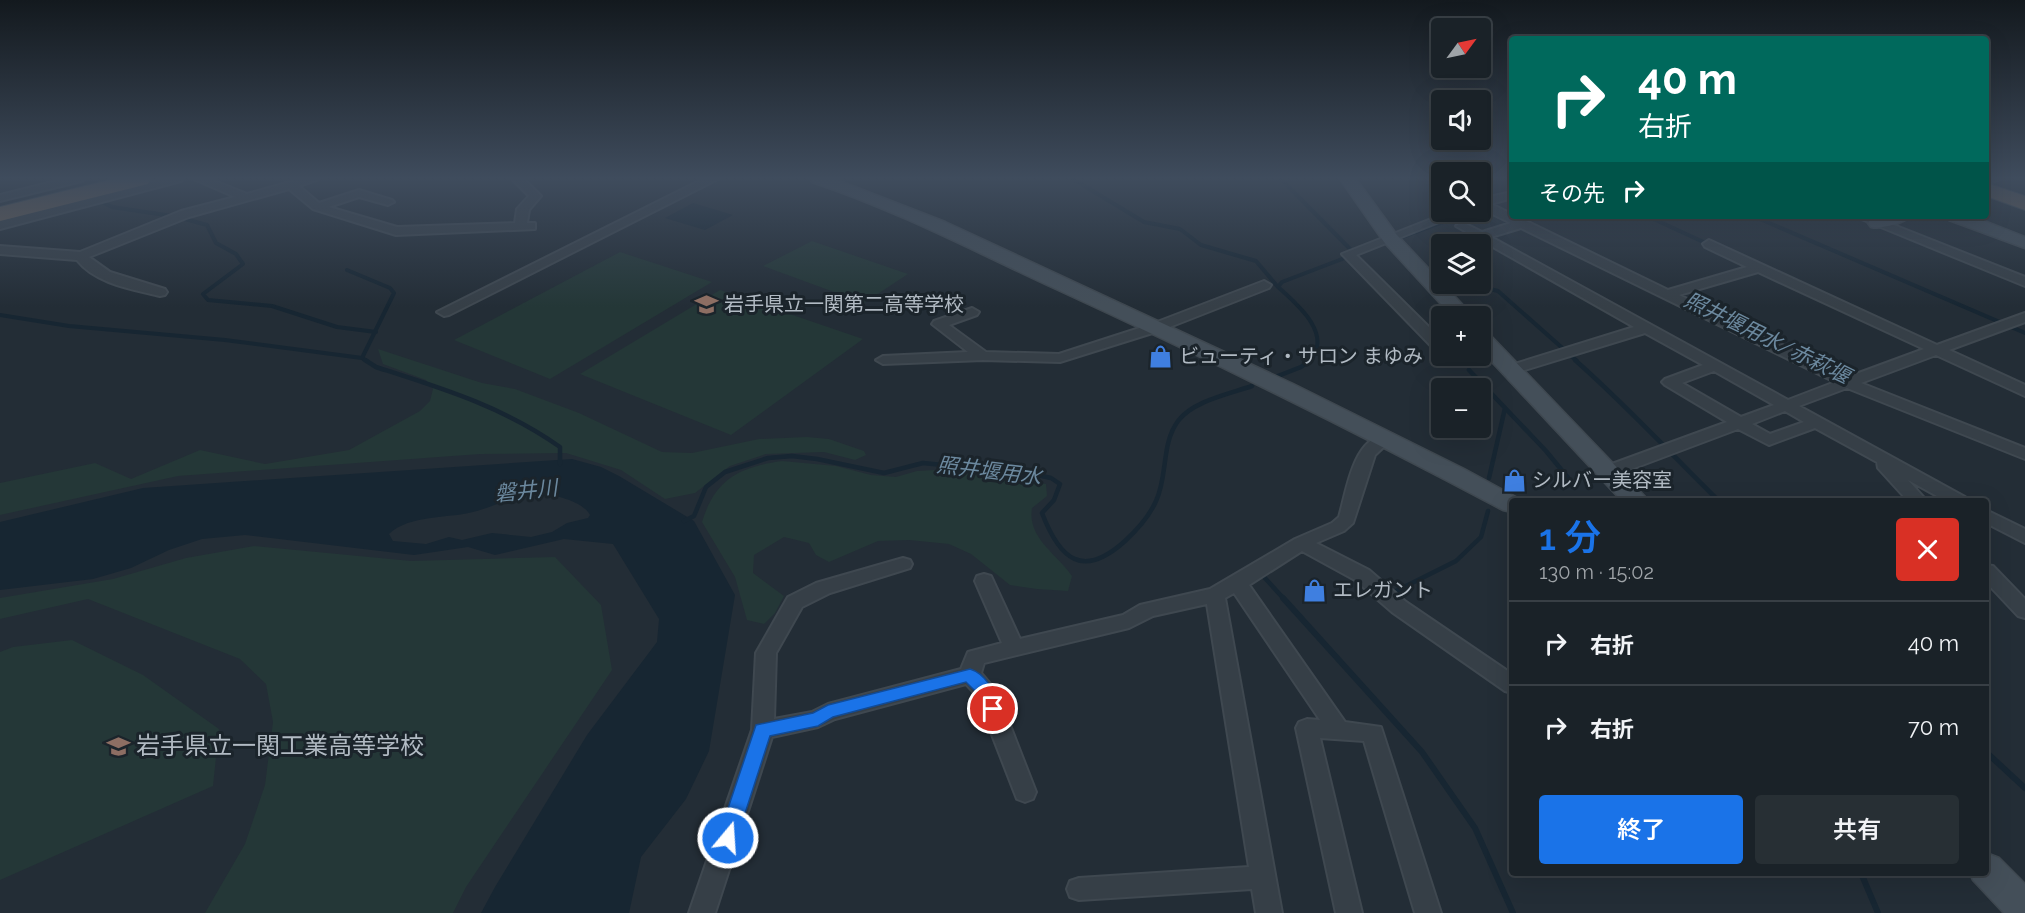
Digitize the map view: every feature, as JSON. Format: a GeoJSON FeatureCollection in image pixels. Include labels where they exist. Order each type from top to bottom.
{"type":"FeatureCollection","features":[{"type":"Feature","properties":{"kind":"street"},"geometry":{"type":"LineString","coordinates":[[0,250],[81,256],[166,222]]}},
{"type":"Feature","properties":{"kind":"street"},"geometry":{"type":"LineString","coordinates":[[365,222],[396,231],[525,226],[524,222]]}},
{"type":"Feature","properties":{"kind":"street"},"geometry":{"type":"LineString","coordinates":[[444,312],[626,222]]}},
{"type":"Feature","properties":{"kind":"street"},"geometry":{"type":"LineString","coordinates":[[926,222],[1157,327],[1509,502]]}},
{"type":"Feature","properties":{"kind":"street"},"geometry":{"type":"LineString","coordinates":[[1378,222],[1390,238],[1454,306]]}},
{"type":"Feature","properties":{"kind":"street"},"geometry":{"type":"LineString","coordinates":[[1431,339],[1348,254],[1432,222]]}},
{"type":"Feature","properties":{"kind":"street"},"geometry":{"type":"LineString","coordinates":[[1520,222],[1848,383],[2025,454]]}},
{"type":"Feature","properties":{"kind":"street"},"geometry":{"type":"LineString","coordinates":[[1874,222],[2025,282]]}},
{"type":"Feature","properties":{"kind":"street"},"geometry":{"type":"LineString","coordinates":[[1877,223],[1882,222]]}},
{"type":"Feature","properties":{"kind":"street"},"geometry":{"type":"LineString","coordinates":[[1970,222],[2025,243]]}},
{"type":"Feature","properties":{"kind":"street"},"geometry":{"type":"LineString","coordinates":[[1487,234],[1523,223]]}},
{"type":"Feature","properties":{"kind":"street"},"geometry":{"type":"LineString","coordinates":[[1462,225],[1478,234]]}},
{"type":"Feature","properties":{"kind":"street"},"geometry":{"type":"LineString","coordinates":[[1491,242],[1954,498]]}},
{"type":"Feature","properties":{"kind":"street"},"geometry":{"type":"LineString","coordinates":[[1709,243],[2025,391]]}},
{"type":"Feature","properties":{"kind":"street"},"geometry":{"type":"LineString","coordinates":[[81,256],[85,262],[116,280],[160,292]]}},
{"type":"Feature","properties":{"kind":"street"},"geometry":{"type":"LineString","coordinates":[[1669,294],[1760,267]]}},
{"type":"Feature","properties":{"kind":"street"},"geometry":{"type":"LineString","coordinates":[[883,360],[982,357],[1060,358],[1157,327],[1264,285]]}},
{"type":"Feature","properties":{"kind":"street"},"geometry":{"type":"LineString","coordinates":[[972,312],[939,324],[982,357]]}},
{"type":"Feature","properties":{"kind":"street"},"geometry":{"type":"LineString","coordinates":[[1607,472],[2025,317]]}},
{"type":"Feature","properties":{"kind":"street"},"geometry":{"type":"LineString","coordinates":[[1510,370],[1647,328]]}},
{"type":"Feature","properties":{"kind":"street"},"geometry":{"type":"LineString","coordinates":[[1491,348],[1633,498]]}},
{"type":"Feature","properties":{"kind":"street"},"geometry":{"type":"LineString","coordinates":[[1715,366],[1670,382],[1769,440],[1816,422]]}},
{"type":"Feature","properties":{"kind":"street"},"geometry":{"type":"LineString","coordinates":[[970,675],[975,657],[1129,621],[1147,610],[1215,595],[1301,543],[1338,527],[1347,519],[1367,453],[1384,439]]}},
{"type":"Feature","properties":{"kind":"street"},"geometry":{"type":"LineString","coordinates":[[1876,455],[1915,498]]}},
{"type":"Feature","properties":{"kind":"street"},"geometry":{"type":"LineString","coordinates":[[1989,518],[2025,537]]}},
{"type":"Feature","properties":{"kind":"street"},"geometry":{"type":"LineString","coordinates":[[1301,543],[1362,575],[1399,607],[1509,683]]}},
{"type":"Feature","properties":{"kind":"street"},"geometry":{"type":"LineString","coordinates":[[702,913],[763,730],[766,653],[795,602],[823,588],[903,564]]}},
{"type":"Feature","properties":{"kind":"street"},"geometry":{"type":"LineString","coordinates":[[1989,574],[2025,611]]}},
{"type":"Feature","properties":{"kind":"street"},"geometry":{"type":"LineString","coordinates":[[984,581],[1014,648]]}},
{"type":"Feature","properties":{"kind":"street"},"geometry":{"type":"LineString","coordinates":[[1236,584],[1242,589],[1339,730]]}},
{"type":"Feature","properties":{"kind":"street"},"geometry":{"type":"LineString","coordinates":[[1215,595],[1269,913]]}},
{"type":"Feature","properties":{"kind":"street"},"geometry":{"type":"LineString","coordinates":[[763,730],[818,719],[828,712],[970,675]]}},
{"type":"Feature","properties":{"kind":"street"},"geometry":{"type":"LineString","coordinates":[[970,675],[986,692],[1025,792]]}},
{"type":"Feature","properties":{"kind":"street"},"geometry":{"type":"LineString","coordinates":[[1349,913],[1307,728],[1373,733],[1428,913]]}},
{"type":"Feature","properties":{"kind":"street"},"geometry":{"type":"LineString","coordinates":[[1989,872],[2025,909]]}},
{"type":"Feature","properties":{"kind":"street"},"geometry":{"type":"LineString","coordinates":[[1079,889],[1263,878]]}},
{"type":"Feature","properties":{"kind":"shaded area"},"geometry":{"type":"Polygon","coordinates":[[[812,241],[908,274],[864,303],[763,266],[812,241]]]}},
{"type":"Feature","properties":{"kind":"shaded area"},"geometry":{"type":"Polygon","coordinates":[[[620,252],[712,282],[550,379],[454,340],[620,252]]]}},
{"type":"Feature","properties":{"kind":"shaded area"},"geometry":{"type":"Polygon","coordinates":[[[720,290],[863,339],[731,435],[580,374],[720,290]]]}},
{"type":"Feature","properties":{"kind":"shaded area"},"geometry":{"type":"Polygon","coordinates":[[[378,349],[482,383],[515,389],[579,413],[662,452],[692,453],[759,439],[807,437],[829,439],[864,451],[866,455],[855,460],[824,452],[766,454],[730,466],[695,493],[665,499],[621,470],[566,453],[480,454],[178,476],[0,515],[0,483],[95,463],[131,479],[200,450],[265,464],[349,450],[420,411],[430,401],[433,389],[426,380],[383,364],[378,349]]]}},
{"type":"Feature","properties":{"kind":"shaded area"},"geometry":{"type":"Polygon","coordinates":[[[782,461],[836,466],[871,475],[896,477],[917,471],[935,470],[1046,484],[1047,496],[1032,508],[1032,519],[1034,528],[1044,545],[1072,576],[1068,591],[1010,585],[971,554],[949,544],[909,540],[878,541],[829,562],[816,555],[809,543],[784,537],[754,555],[753,573],[784,596],[775,613],[764,624],[747,620],[735,577],[702,522],[714,495],[731,478],[753,467],[782,461]]]}},
{"type":"Feature","properties":{"kind":"shaded area"},"geometry":{"type":"Polygon","coordinates":[[[254,546],[411,561],[555,557],[601,605],[612,670],[466,887],[453,913],[205,913],[245,844],[265,785],[273,722],[266,684],[240,659],[88,599],[0,619],[0,598],[113,579],[186,558],[254,546]]]}},
{"type":"Feature","properties":{"kind":"shaded area","name":"岩手県立一関工業高等学校"},"geometry":{"type":"Polygon","coordinates":[[[72,640],[143,675],[219,729],[213,786],[0,880],[0,652],[13,647],[72,640]]]}},
{"type":"Feature","properties":{"kind":"water"},"geometry":{"type":"Polygon","coordinates":[[[677,222],[721,222],[705,230],[677,222]]]}},
{"type":"Feature","properties":{"kind":"water","name":"磐井川"},"geometry":{"type":"Polygon","coordinates":[[[572,459],[601,467],[619,476],[694,521],[735,595],[709,751],[686,799],[641,857],[629,913],[481,913],[587,735],[657,642],[659,619],[613,544],[564,539],[495,555],[468,547],[414,555],[245,535],[202,539],[169,550],[131,568],[93,579],[0,590],[0,522],[143,488],[572,459]],[[535,493],[477,511],[408,523],[389,534],[393,541],[426,544],[449,537],[462,540],[492,533],[531,537],[552,532],[567,523],[588,518],[590,515],[580,505],[573,502],[557,496],[535,493]]]}},
{"type":"Feature","properties":{"kind":"waterway"},"geometry":{"type":"LineString","coordinates":[[195,222],[207,225],[216,243],[236,254],[243,264],[203,294],[208,300],[272,306],[337,327],[375,332]]}},
{"type":"Feature","properties":{"kind":"waterway"},"geometry":{"type":"LineString","coordinates":[[1143,222],[1180,229],[1201,245],[1256,261],[1278,287]]}},
{"type":"Feature","properties":{"kind":"waterway"},"geometry":{"type":"LineString","coordinates":[[1323,222],[1355,254]]}},
{"type":"Feature","properties":{"kind":"waterway","name":"照井堰用水"},"geometry":{"type":"LineString","coordinates":[[1394,240],[1443,222]]}},
{"type":"Feature","properties":{"kind":"waterway"},"geometry":{"type":"LineString","coordinates":[[1659,222],[1710,245]]}},
{"type":"Feature","properties":{"kind":"waterway"},"geometry":{"type":"LineString","coordinates":[[1766,222],[2025,333]]}},
{"type":"Feature","properties":{"kind":"waterway","name":"照井堰用水"},"geometry":{"type":"LineString","coordinates":[[1278,287],[1282,282],[1350,256]]}},
{"type":"Feature","properties":{"kind":"waterway"},"geometry":{"type":"LineString","coordinates":[[347,270],[390,288],[394,293],[375,332]]}},
{"type":"Feature","properties":{"kind":"waterway","name":"照井堰用水"},"geometry":{"type":"LineString","coordinates":[[1278,287],[1303,311],[1315,330],[1318,341],[1316,351],[1310,360]]}},
{"type":"Feature","properties":{"kind":"waterway"},"geometry":{"type":"LineString","coordinates":[[1491,289],[1498,291],[1577,361]]}},
{"type":"Feature","properties":{"kind":"waterway"},"geometry":{"type":"LineString","coordinates":[[0,315],[69,326],[225,340],[362,358]]}},
{"type":"Feature","properties":{"kind":"waterway"},"geometry":{"type":"LineString","coordinates":[[362,358],[375,332]]}},
{"type":"Feature","properties":{"kind":"waterway"},"geometry":{"type":"LineString","coordinates":[[362,358],[367,361]]}},
{"type":"Feature","properties":{"kind":"waterway"},"geometry":{"type":"LineString","coordinates":[[365,360],[376,367],[471,400],[517,421],[560,447],[560,464]]}},
{"type":"Feature","properties":{"kind":"waterway","name":"照井堰用水"},"geometry":{"type":"LineString","coordinates":[[1278,376],[1301,367],[1310,360]]}},
{"type":"Feature","properties":{"kind":"waterway"},"geometry":{"type":"LineString","coordinates":[[1575,360],[1716,498]]}},
{"type":"Feature","properties":{"kind":"waterway"},"geometry":{"type":"LineString","coordinates":[[1469,370],[1546,451],[1569,479]]}},
{"type":"Feature","properties":{"kind":"waterway","name":"照井堰用水"},"geometry":{"type":"LineString","coordinates":[[684,521],[694,516],[706,487],[725,472],[768,458],[792,456],[817,459],[884,473],[923,463],[1033,474],[1051,478],[1060,484],[1054,500],[1042,513],[1049,529],[1065,553],[1074,559],[1085,561],[1097,559],[1110,553],[1125,541],[1150,512],[1160,491],[1169,440],[1178,421],[1202,403],[1252,386]]}},
{"type":"Feature","properties":{"kind":"waterway"},"geometry":{"type":"LineString","coordinates":[[1489,478],[1505,408]]}},
{"type":"Feature","properties":{"kind":"waterway"},"geometry":{"type":"LineString","coordinates":[[1392,593],[1456,561],[1481,537],[1488,511]]}},
{"type":"Feature","properties":{"kind":"waterway"},"geometry":{"type":"LineString","coordinates":[[1264,577],[1285,600]]}},
{"type":"Feature","properties":{"kind":"waterway"},"geometry":{"type":"LineString","coordinates":[[1283,598],[1422,752],[1475,828],[1513,913]]}},
{"type":"Feature","properties":{"kind":"waterway"},"geometry":{"type":"LineString","coordinates":[[1989,755],[2025,788]]}},
{"type":"Feature","properties":{"kind":"waterway"},"geometry":{"type":"LineString","coordinates":[[1862,876],[1878,913]]}},
{"type":"Feature","properties":{"kind":"place","name":"岩手県立一関第二高等学校"},"geometry":{"type":"Point","coordinates":[706,304]}},
{"type":"Feature","properties":{"kind":"place","name":"ビューティ・サロン まゆみ"},"geometry":{"type":"Point","coordinates":[1161,356]}},
{"type":"Feature","properties":{"kind":"place","name":"シルバー美容室"},"geometry":{"type":"Point","coordinates":[1514,480]}},
{"type":"Feature","properties":{"kind":"place","name":"エレガント"},"geometry":{"type":"Point","coordinates":[1315,590]}},
{"type":"Feature","properties":{"kind":"place","name":"岩手県立一関工業高等学校"},"geometry":{"type":"Point","coordinates":[118,746]}},
{"type":"Feature","properties":{"kind":"route"},"geometry":{"type":"LineString","coordinates":[[728,838],[763,730],[818,719],[828,712],[970,675],[986,692],[993,709]]}},
{"type":"Feature","properties":{"kind":"water label","name":"照井堰用水/赤萩堰"},"geometry":{"type":"Point","coordinates":[1767,338]}}]}
